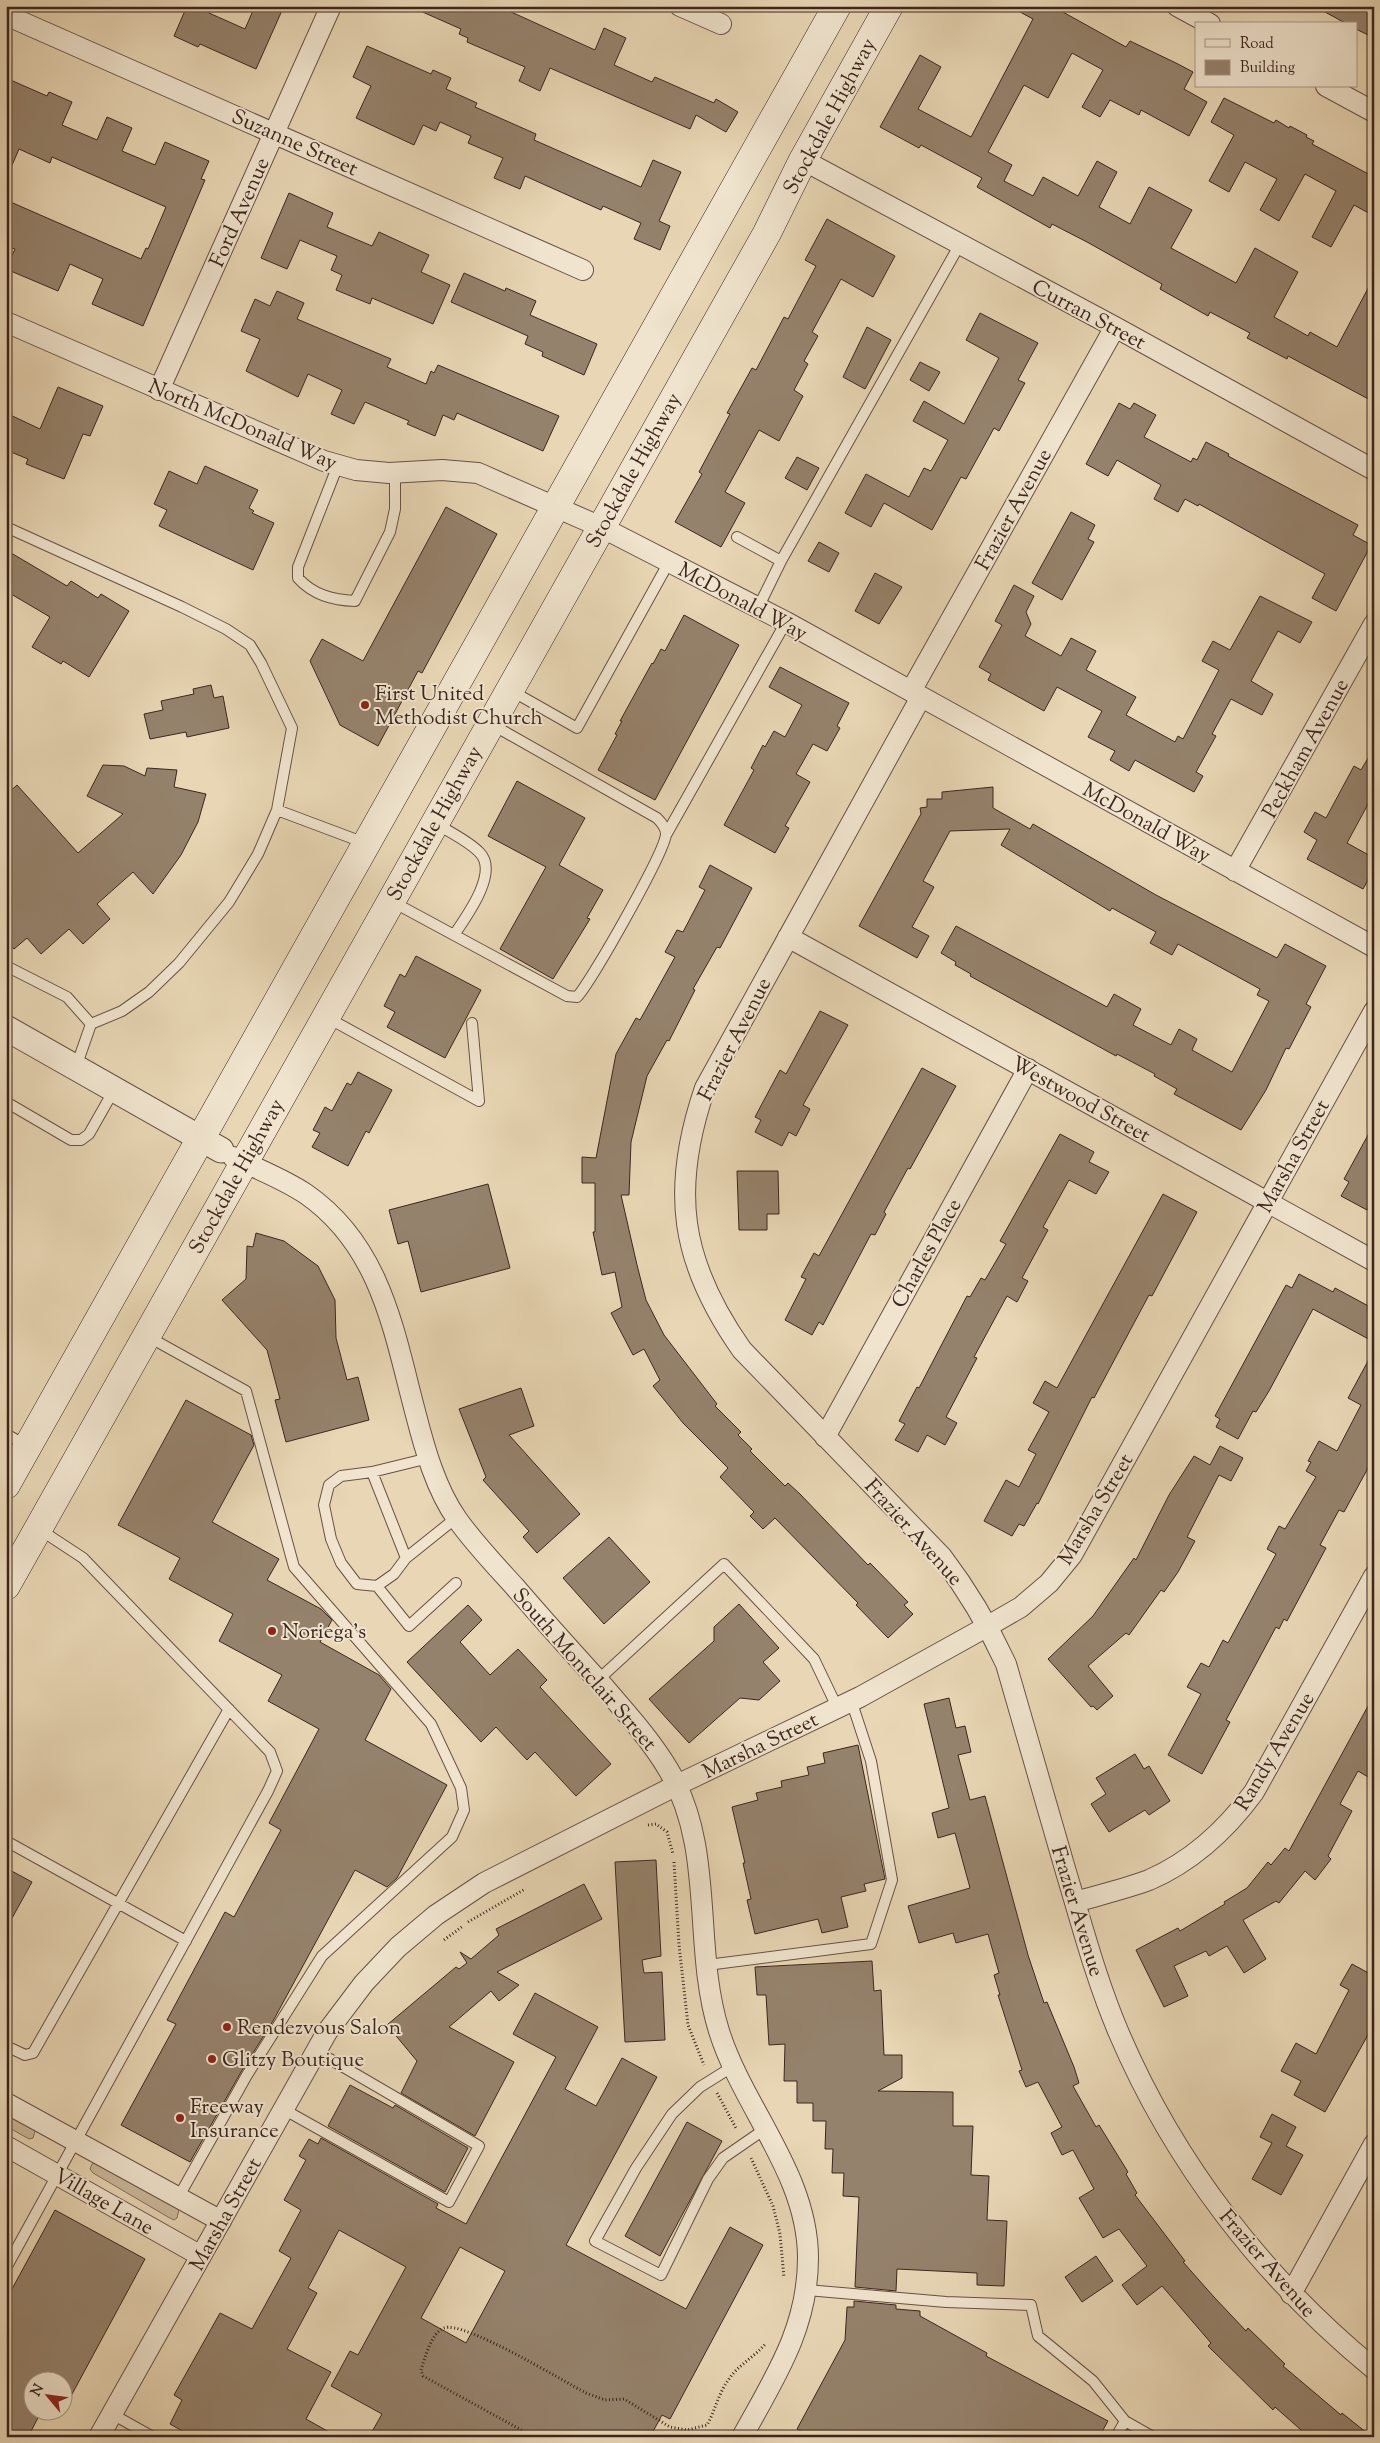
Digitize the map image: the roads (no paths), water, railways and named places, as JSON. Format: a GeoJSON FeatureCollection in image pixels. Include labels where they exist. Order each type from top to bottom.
{"type":"FeatureCollection","features":[{"type":"Feature","properties":{"kind":"main road","name":"Stockdale Highway"},"geometry":{"type":"LineString","coordinates":[[6,1586],[146,1336],[221,1150],[366,844],[564,511],[837,6]]}},
{"type":"Feature","properties":{"kind":"main road","name":"Stockdale Highway"},"geometry":{"type":"LineString","coordinates":[[6,1486],[17,1440],[221,1150],[325,1017],[767,232],[803,160],[889,6]]}},
{"type":"Feature","properties":{"kind":"street","name":"Ford Avenue"},"geometry":{"type":"LineString","coordinates":[[160,390],[331,6]]}},
{"type":"Feature","properties":{"kind":"street"},"geometry":{"type":"LineString","coordinates":[[680,6],[721,24]]}},
{"type":"Feature","properties":{"kind":"street"},"geometry":{"type":"LineString","coordinates":[[1177,6],[1206,22]]}},
{"type":"Feature","properties":{"kind":"street","name":"Suzanne Street"},"geometry":{"type":"LineString","coordinates":[[6,15],[584,270]]}},
{"type":"Feature","properties":{"kind":"street"},"geometry":{"type":"LineString","coordinates":[[1330,88],[1374,112]]}},
{"type":"Feature","properties":{"kind":"street","name":"Curran Street"},"geometry":{"type":"LineString","coordinates":[[803,160],[1115,327],[1374,470]]}},
{"type":"Feature","properties":{"kind":"street","name":"North McDonald Way"},"geometry":{"type":"LineString","coordinates":[[6,322],[324,461],[356,470],[395,473],[442,470],[478,473],[564,511]]}},
{"type":"Feature","properties":{"kind":"street","name":"Frazier Avenue"},"geometry":{"type":"LineString","coordinates":[[1115,327],[705,1088],[692,1126],[685,1169],[685,1205],[693,1254],[702,1282],[719,1318],[742,1350],[942,1557],[969,1593],[988,1626],[1006,1664],[1097,1975],[1115,2023],[1150,2100],[1180,2151],[1223,2213],[1291,2294],[1340,2341],[1374,2369]]}},
{"type":"Feature","properties":{"kind":"street","name":"McDonald Way"},"geometry":{"type":"LineString","coordinates":[[564,511],[601,527],[786,622],[1374,947]]}},
{"type":"Feature","properties":{"kind":"street","name":"Peckham Avenue"},"geometry":{"type":"LineString","coordinates":[[1235,871],[1374,624]]}},
{"type":"Feature","properties":{"kind":"street","name":"Westwood Street"},"geometry":{"type":"LineString","coordinates":[[788,937],[1374,1260]]}},
{"type":"Feature","properties":{"kind":"street","name":"Marsha Street"},"geometry":{"type":"LineString","coordinates":[[99,2437],[327,2032],[364,1983],[398,1947],[436,1915],[484,1883],[676,1785],[844,1704],[988,1626],[1028,1601],[1049,1583],[1072,1555],[1374,1011]]}},
{"type":"Feature","properties":{"kind":"street"},"geometry":{"type":"LineString","coordinates":[[6,1028],[221,1150]]}},
{"type":"Feature","properties":{"kind":"street","name":"Charles Place"},"geometry":{"type":"LineString","coordinates":[[825,1437],[1028,1069]]}},
{"type":"Feature","properties":{"kind":"street","name":"South Montclair Street"},"geometry":{"type":"LineString","coordinates":[[221,1150],[305,1193],[333,1217],[364,1256],[373,1270],[387,1304],[429,1458],[456,1518],[648,1737],[676,1785],[690,1818],[698,1854],[707,1965],[718,2028],[732,2067],[792,2182],[803,2217],[808,2254],[807,2290],[800,2323],[787,2357],[742,2437]]}},
{"type":"Feature","properties":{"kind":"street","name":"Randy Avenue"},"geometry":{"type":"LineString","coordinates":[[1075,1902],[1148,1880],[1180,1864],[1209,1843],[1235,1818],[1254,1792],[1374,1576]]}},
{"type":"Feature","properties":{"kind":"street"},"geometry":{"type":"LineString","coordinates":[[6,2102],[220,2221]]}},
{"type":"Feature","properties":{"kind":"street"},"geometry":{"type":"LineString","coordinates":[[1291,2294],[1374,2144]]}},
{"type":"Feature","properties":{"kind":"street","name":"Village Lane"},"geometry":{"type":"LineString","coordinates":[[6,2146],[201,2256]]}},
{"type":"Feature","properties":{"kind":"lane"},"geometry":{"type":"LineString","coordinates":[[758,608],[781,561],[960,244]]}},
{"type":"Feature","properties":{"kind":"lane"},"geometry":{"type":"LineString","coordinates":[[338,465],[298,567],[298,578],[304,585],[328,598],[340,600],[355,601],[390,532],[395,509],[395,473]]}},
{"type":"Feature","properties":{"kind":"lane"},"geometry":{"type":"LineString","coordinates":[[6,527],[182,607],[226,629],[250,645],[261,663],[292,728],[277,810],[258,854],[229,902],[208,931],[149,992],[122,1011],[91,1024],[76,1068]]}},
{"type":"Feature","properties":{"kind":"lane"},"geometry":{"type":"LineString","coordinates":[[737,537],[781,561]]}},
{"type":"Feature","properties":{"kind":"lane"},"geometry":{"type":"LineString","coordinates":[[509,689],[577,728],[669,562]]}},
{"type":"Feature","properties":{"kind":"lane"},"geometry":{"type":"LineString","coordinates":[[390,900],[567,996],[577,997],[586,988],[660,853],[666,835],[786,622]]}},
{"type":"Feature","properties":{"kind":"lane"},"geometry":{"type":"LineString","coordinates":[[490,724],[657,818],[665,828],[666,835]]}},
{"type":"Feature","properties":{"kind":"lane"},"geometry":{"type":"LineString","coordinates":[[277,810],[366,844]]}},
{"type":"Feature","properties":{"kind":"lane"},"geometry":{"type":"LineString","coordinates":[[434,823],[480,852],[486,862],[486,873],[480,893],[454,936]]}},
{"type":"Feature","properties":{"kind":"lane"},"geometry":{"type":"LineString","coordinates":[[6,966],[66,997],[91,1024]]}},
{"type":"Feature","properties":{"kind":"lane"},"geometry":{"type":"LineString","coordinates":[[325,1017],[478,1101],[472,1023]]}},
{"type":"Feature","properties":{"kind":"lane"},"geometry":{"type":"LineString","coordinates":[[6,1102],[71,1140],[81,1140],[88,1134],[114,1090]]}},
{"type":"Feature","properties":{"kind":"lane"},"geometry":{"type":"LineString","coordinates":[[146,1336],[246,1391],[294,1567],[431,1724],[461,1788],[464,1810],[452,1837],[322,1956],[247,2075],[178,2198]]}},
{"type":"Feature","properties":{"kind":"lane"},"geometry":{"type":"LineString","coordinates":[[429,1458],[372,1472],[341,1476],[329,1485],[324,1505],[330,1539],[341,1563],[358,1584],[377,1586],[394,1574],[406,1558],[456,1518]]}},
{"type":"Feature","properties":{"kind":"lane"},"geometry":{"type":"LineString","coordinates":[[372,1472],[406,1558]]}},
{"type":"Feature","properties":{"kind":"lane"},"geometry":{"type":"LineString","coordinates":[[6,2268],[186,1942],[277,1771],[270,1752],[84,1558],[38,1528]]}},
{"type":"Feature","properties":{"kind":"lane"},"geometry":{"type":"LineString","coordinates":[[598,1680],[724,1564],[814,1659],[844,1704],[871,1761],[892,1880],[871,1944],[707,1965]]}},
{"type":"Feature","properties":{"kind":"lane"},"geometry":{"type":"LineString","coordinates":[[377,1586],[409,1626],[456,1583]]}},
{"type":"Feature","properties":{"kind":"lane"},"geometry":{"type":"LineString","coordinates":[[6,2046],[25,2055],[34,2053],[230,1709]]}},
{"type":"Feature","properties":{"kind":"lane"},"geometry":{"type":"LineString","coordinates":[[6,1841],[186,1942]]}},
{"type":"Feature","properties":{"kind":"lane"},"geometry":{"type":"LineString","coordinates":[[283,2109],[449,2202],[479,2146],[316,2051]]}},
{"type":"Feature","properties":{"kind":"lane"},"geometry":{"type":"LineString","coordinates":[[732,2067],[700,2087],[672,2114],[636,2168],[595,2241],[661,2275],[708,2179],[723,2158],[764,2129]]}},
{"type":"Feature","properties":{"kind":"lane"},"geometry":{"type":"LineString","coordinates":[[807,2290],[946,2302],[1030,2305],[1038,2336],[1093,2381],[1125,2421],[1153,2437]]}},
{"type":"Feature","properties":{"kind":"lane"},"geometry":{"type":"LineString","coordinates":[[112,2414],[153,2437]]}},
{"type":"Feature","properties":{"kind":"lane"},"geometry":{"type":"LineString","coordinates":[[1116,2437],[1125,2421]]}},
{"type":"Feature","properties":{"kind":"place","name":"First United Methodist Church"},"geometry":{"type":"Point","coordinates":[365,705]}},
{"type":"Feature","properties":{"kind":"place","name":"Noriega's"},"geometry":{"type":"Point","coordinates":[272,1631]}},
{"type":"Feature","properties":{"kind":"place","name":"Rendezvous Salon"},"geometry":{"type":"Point","coordinates":[227,2027]}},
{"type":"Feature","properties":{"kind":"place","name":"Glitzy Boutique"},"geometry":{"type":"Point","coordinates":[212,2059]}},
{"type":"Feature","properties":{"kind":"place","name":"Freeway Insurance"},"geometry":{"type":"Point","coordinates":[180,2118]}}]}
